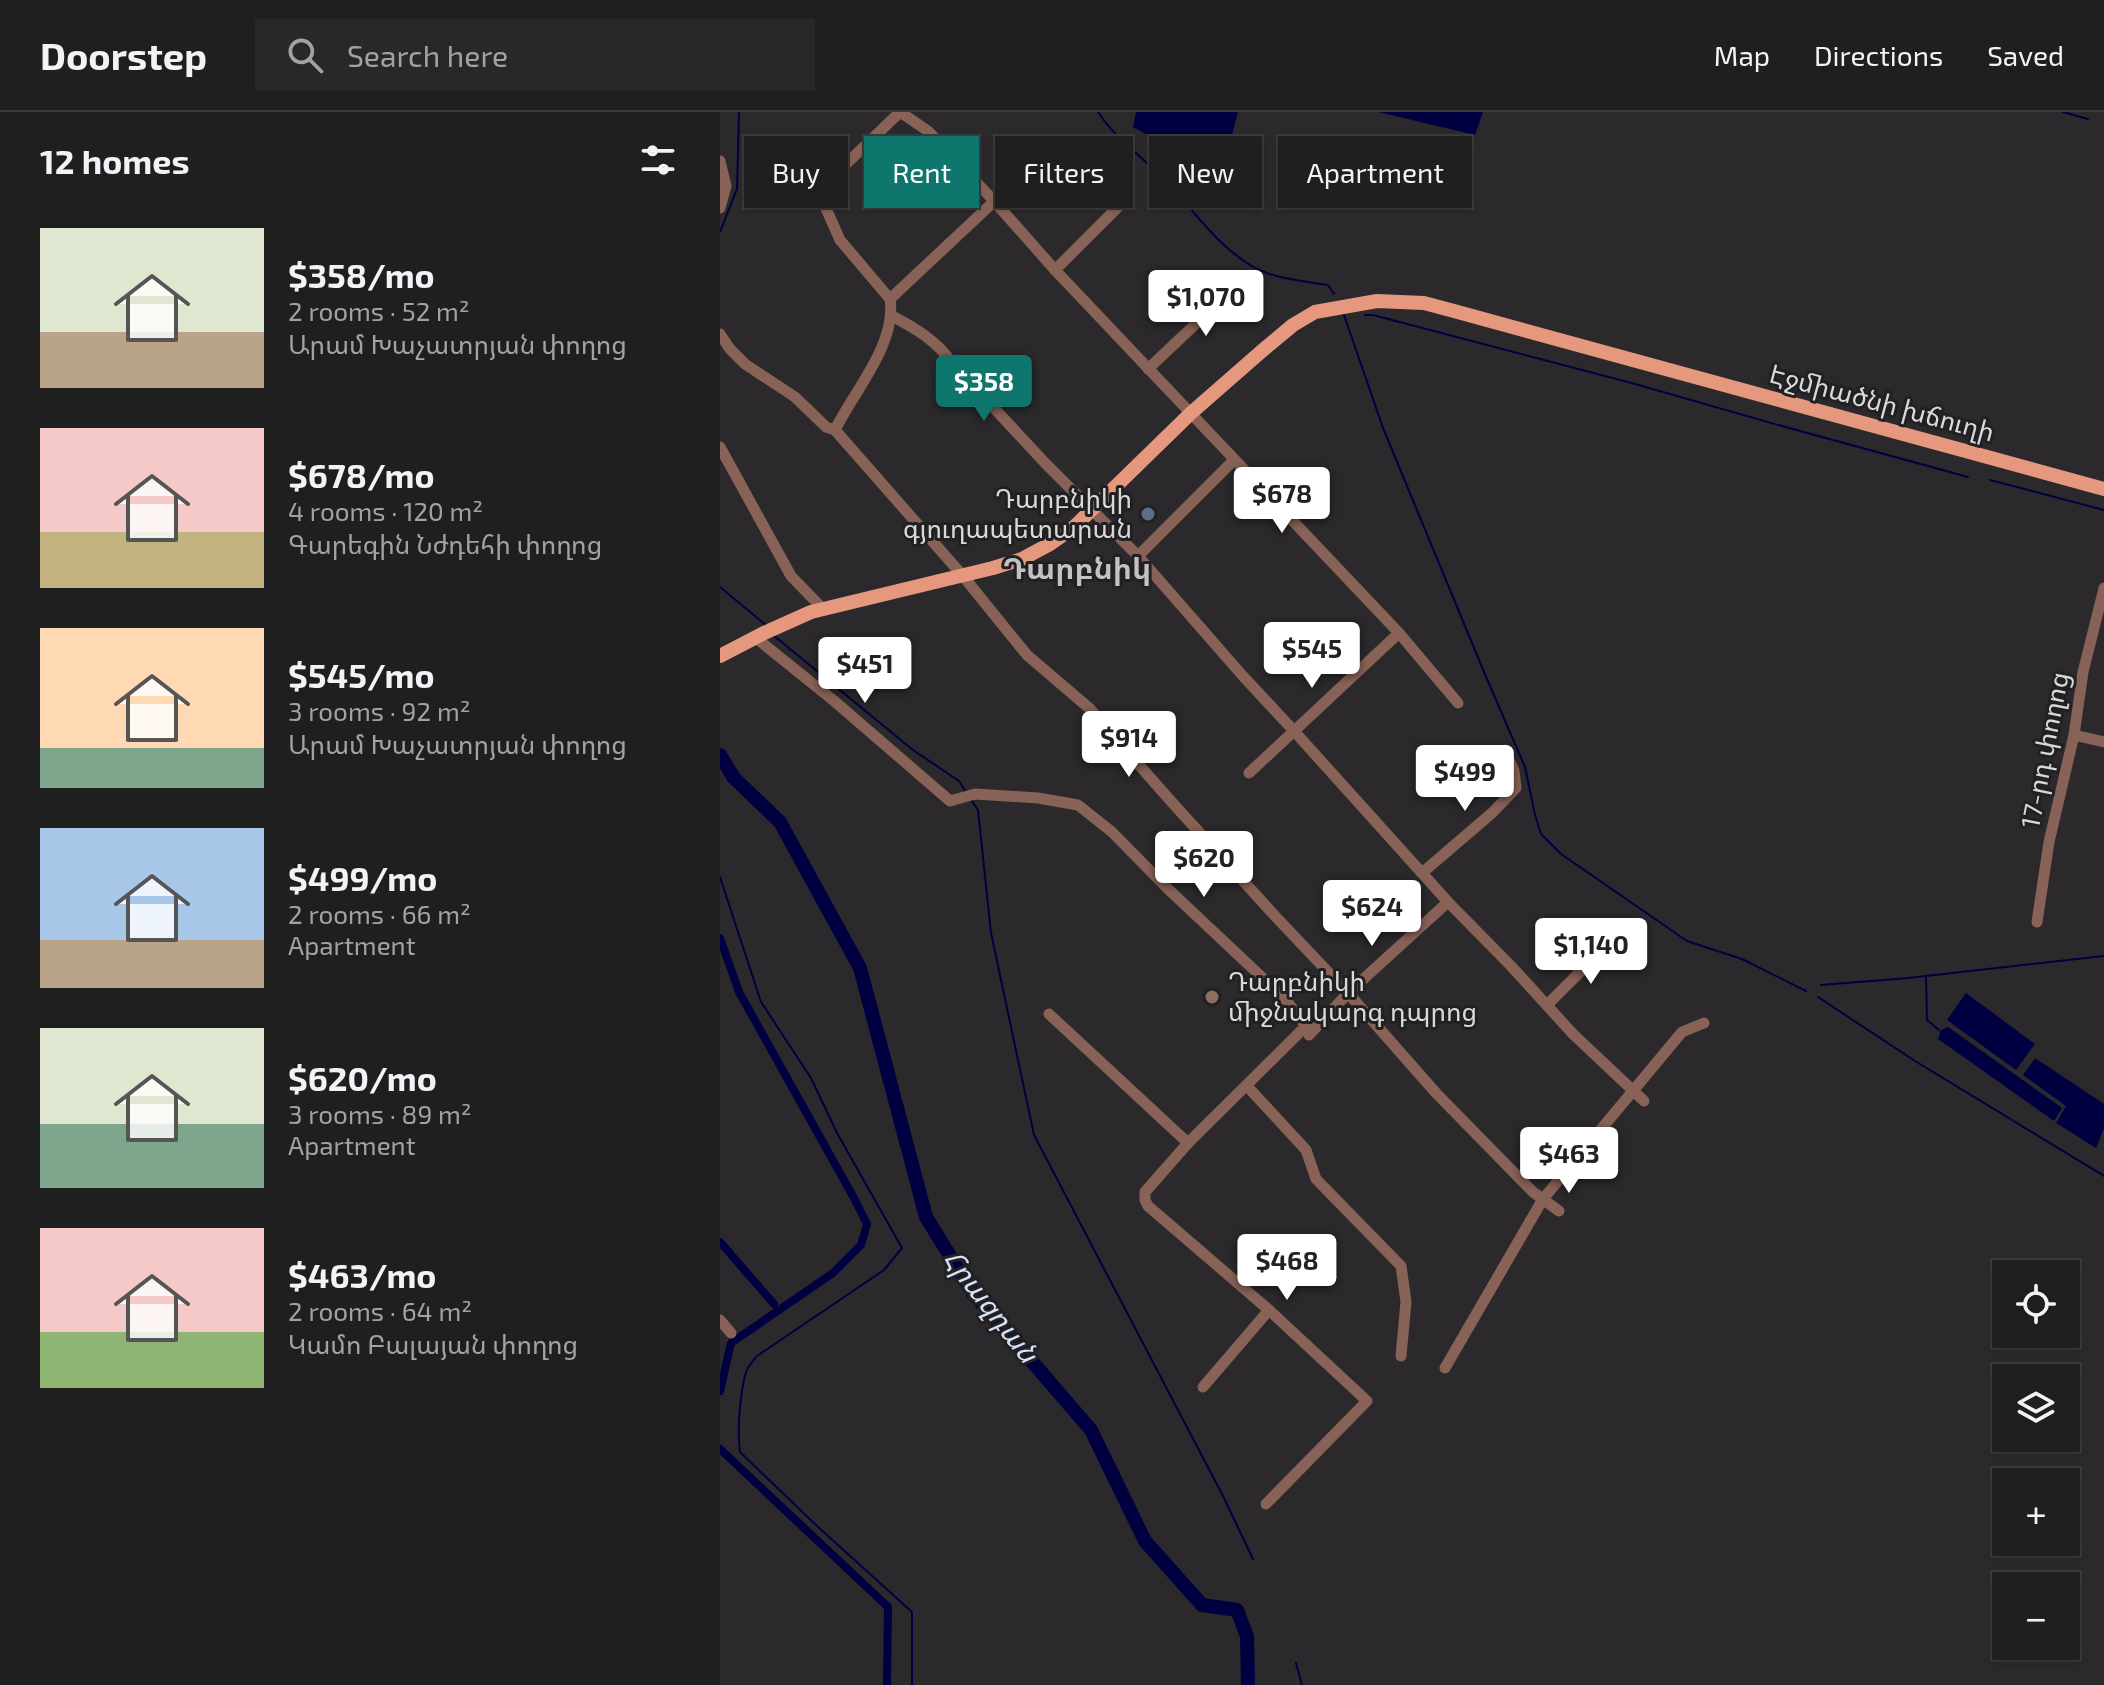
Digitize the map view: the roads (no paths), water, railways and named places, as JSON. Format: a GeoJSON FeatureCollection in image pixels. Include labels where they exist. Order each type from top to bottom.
{"type":"FeatureCollection","features":[{"type":"Feature","properties":{"kind":"main road","name":"Էջմիածնի խճուղի"},"geometry":{"type":"LineString","coordinates":[[720,656],[779,626],[823,609],[963,576],[1035,553],[1065,535],[1191,413],[1293,325],[1315,312],[1377,301],[1424,303],[2104,489]]}},
{"type":"Feature","properties":{"kind":"street"},"geometry":{"type":"LineString","coordinates":[[835,430],[877,357],[892,316],[890,299],[840,240],[821,194],[830,176],[900,112],[928,131],[1055,270],[1399,633],[1458,703]]}},
{"type":"Feature","properties":{"kind":"street"},"geometry":{"type":"LineString","coordinates":[[720,161],[726,186],[720,208]]}},
{"type":"Feature","properties":{"kind":"street"},"geometry":{"type":"LineString","coordinates":[[890,299],[994,201]]}},
{"type":"Feature","properties":{"kind":"street"},"geometry":{"type":"LineString","coordinates":[[1055,270],[1117,208]]}},
{"type":"Feature","properties":{"kind":"street"},"geometry":{"type":"LineString","coordinates":[[1148,369],[1240,282]]}},
{"type":"Feature","properties":{"kind":"street"},"geometry":{"type":"LineString","coordinates":[[892,316],[942,349],[1046,464],[1138,556],[1448,902],[1573,1034],[1644,1101]]}},
{"type":"Feature","properties":{"kind":"street"},"geometry":{"type":"LineString","coordinates":[[720,334],[745,364],[795,397],[826,427],[835,430],[963,576],[1027,655],[1089,708],[1436,1093],[1533,1192],[1559,1211]]}},
{"type":"Feature","properties":{"kind":"street"},"geometry":{"type":"LineString","coordinates":[[720,447],[791,576],[823,609]]}},
{"type":"Feature","properties":{"kind":"street"},"geometry":{"type":"LineString","coordinates":[[1138,556],[1234,460]]}},
{"type":"Feature","properties":{"kind":"street","name":"17-րդ փողոց"},"geometry":{"type":"LineString","coordinates":[[2037,922],[2049,842],[2074,735],[2083,672],[2104,588]]}},
{"type":"Feature","properties":{"kind":"street"},"geometry":{"type":"LineString","coordinates":[[1249,773],[1399,633]]}},
{"type":"Feature","properties":{"kind":"street"},"geometry":{"type":"LineString","coordinates":[[760,635],[950,801],[975,794],[1038,798],[1078,805],[1112,832],[1285,999],[1306,1026],[1309,1035],[1348,993],[1448,902]]}},
{"type":"Feature","properties":{"kind":"street"},"geometry":{"type":"LineString","coordinates":[[2074,735],[2104,742]]}},
{"type":"Feature","properties":{"kind":"street"},"geometry":{"type":"LineString","coordinates":[[1422,873],[1492,813],[1516,788],[1514,771],[1505,750]]}},
{"type":"Feature","properties":{"kind":"street"},"geometry":{"type":"LineString","coordinates":[[1547,1005],[1589,963],[1616,943]]}},
{"type":"Feature","properties":{"kind":"street"},"geometry":{"type":"LineString","coordinates":[[1049,1014],[1188,1143]]}},
{"type":"Feature","properties":{"kind":"street"},"geometry":{"type":"LineString","coordinates":[[1445,1368],[1543,1199],[1682,1032],[1704,1023]]}},
{"type":"Feature","properties":{"kind":"street"},"geometry":{"type":"LineString","coordinates":[[1266,1504],[1367,1401],[1269,1310],[1148,1206],[1145,1192],[1188,1143],[1306,1026]]}},
{"type":"Feature","properties":{"kind":"street"},"geometry":{"type":"LineString","coordinates":[[1247,1086],[1306,1150],[1316,1179],[1401,1266],[1406,1302],[1401,1356]]}},
{"type":"Feature","properties":{"kind":"street"},"geometry":{"type":"LineString","coordinates":[[1203,1387],[1269,1310]]}},
{"type":"Feature","properties":{"kind":"street"},"geometry":{"type":"LineString","coordinates":[[720,1320],[731,1333]]}},
{"type":"Feature","properties":{"kind":"waterway"},"geometry":{"type":"LineString","coordinates":[[720,232],[737,189],[739,112]]}},
{"type":"Feature","properties":{"kind":"waterway"},"geometry":{"type":"LineString","coordinates":[[1098,112],[1113,132],[1167,182],[1238,257],[1268,273],[1328,285],[1334,294]]}},
{"type":"Feature","properties":{"kind":"waterway"},"geometry":{"type":"LineString","coordinates":[[2063,112],[2088,119]]}},
{"type":"Feature","properties":{"kind":"waterway"},"geometry":{"type":"LineString","coordinates":[[1344,315],[1383,428],[1525,767],[1541,834],[1561,854],[1687,941],[1742,959],[1806,991]]}},
{"type":"Feature","properties":{"kind":"waterway"},"geometry":{"type":"LineString","coordinates":[[1365,315],[1628,382],[1968,477]]}},
{"type":"Feature","properties":{"kind":"waterway"},"geometry":{"type":"LineString","coordinates":[[1990,480],[2104,510]]}},
{"type":"Feature","properties":{"kind":"waterway"},"geometry":{"type":"LineString","coordinates":[[720,587],[767,626]]}},
{"type":"Feature","properties":{"kind":"waterway"},"geometry":{"type":"LineString","coordinates":[[773,635],[913,750],[959,781],[966,792]]}},
{"type":"Feature","properties":{"kind":"waterway","name":"Հրազդան"},"geometry":{"type":"LineString","coordinates":[[720,755],[734,778],[780,822],[860,968],[926,1217],[973,1293],[1091,1430],[1145,1541],[1202,1605],[1237,1610],[1247,1636],[1248,1685]]}},
{"type":"Feature","properties":{"kind":"waterway"},"geometry":{"type":"LineString","coordinates":[[972,801],[978,810],[991,933],[1034,1135],[1253,1559]]}},
{"type":"Feature","properties":{"kind":"waterway"},"geometry":{"type":"LineString","coordinates":[[720,877],[761,1002],[811,1078],[837,1133],[902,1248],[884,1270],[752,1362],[742,1390],[740,1452],[912,1612],[912,1685]]}},
{"type":"Feature","properties":{"kind":"waterway"},"geometry":{"type":"LineString","coordinates":[[720,938],[739,992],[867,1224],[861,1245],[833,1273],[731,1343],[720,1391]]}},
{"type":"Feature","properties":{"kind":"waterway"},"geometry":{"type":"LineString","coordinates":[[1821,985],[2104,956]]}},
{"type":"Feature","properties":{"kind":"waterway"},"geometry":{"type":"LineString","coordinates":[[1926,977],[1927,1020],[1939,1030]]}},
{"type":"Feature","properties":{"kind":"waterway"},"geometry":{"type":"LineString","coordinates":[[1818,997],[1915,1061],[2104,1176]]}},
{"type":"Feature","properties":{"kind":"waterway"},"geometry":{"type":"LineString","coordinates":[[720,1242],[774,1304]]}},
{"type":"Feature","properties":{"kind":"waterway"},"geometry":{"type":"LineString","coordinates":[[720,1449],[888,1607],[887,1685]]}},
{"type":"Feature","properties":{"kind":"waterway"},"geometry":{"type":"LineString","coordinates":[[1296,1663],[1302,1685]]}},
{"type":"Feature","properties":{"kind":"place","name":"Դարբնիկի գյուղապետարան"},"geometry":{"type":"Point","coordinates":[1148,514]}},
{"type":"Feature","properties":{"kind":"place","name":"Դարբնիկի միջնակարգ դպրոց"},"geometry":{"type":"Point","coordinates":[1212,997]}},
{"type":"Feature","properties":{"kind":"district","name":"Դարբնիկ"},"geometry":{"type":"Point","coordinates":[1077,569]}}]}
